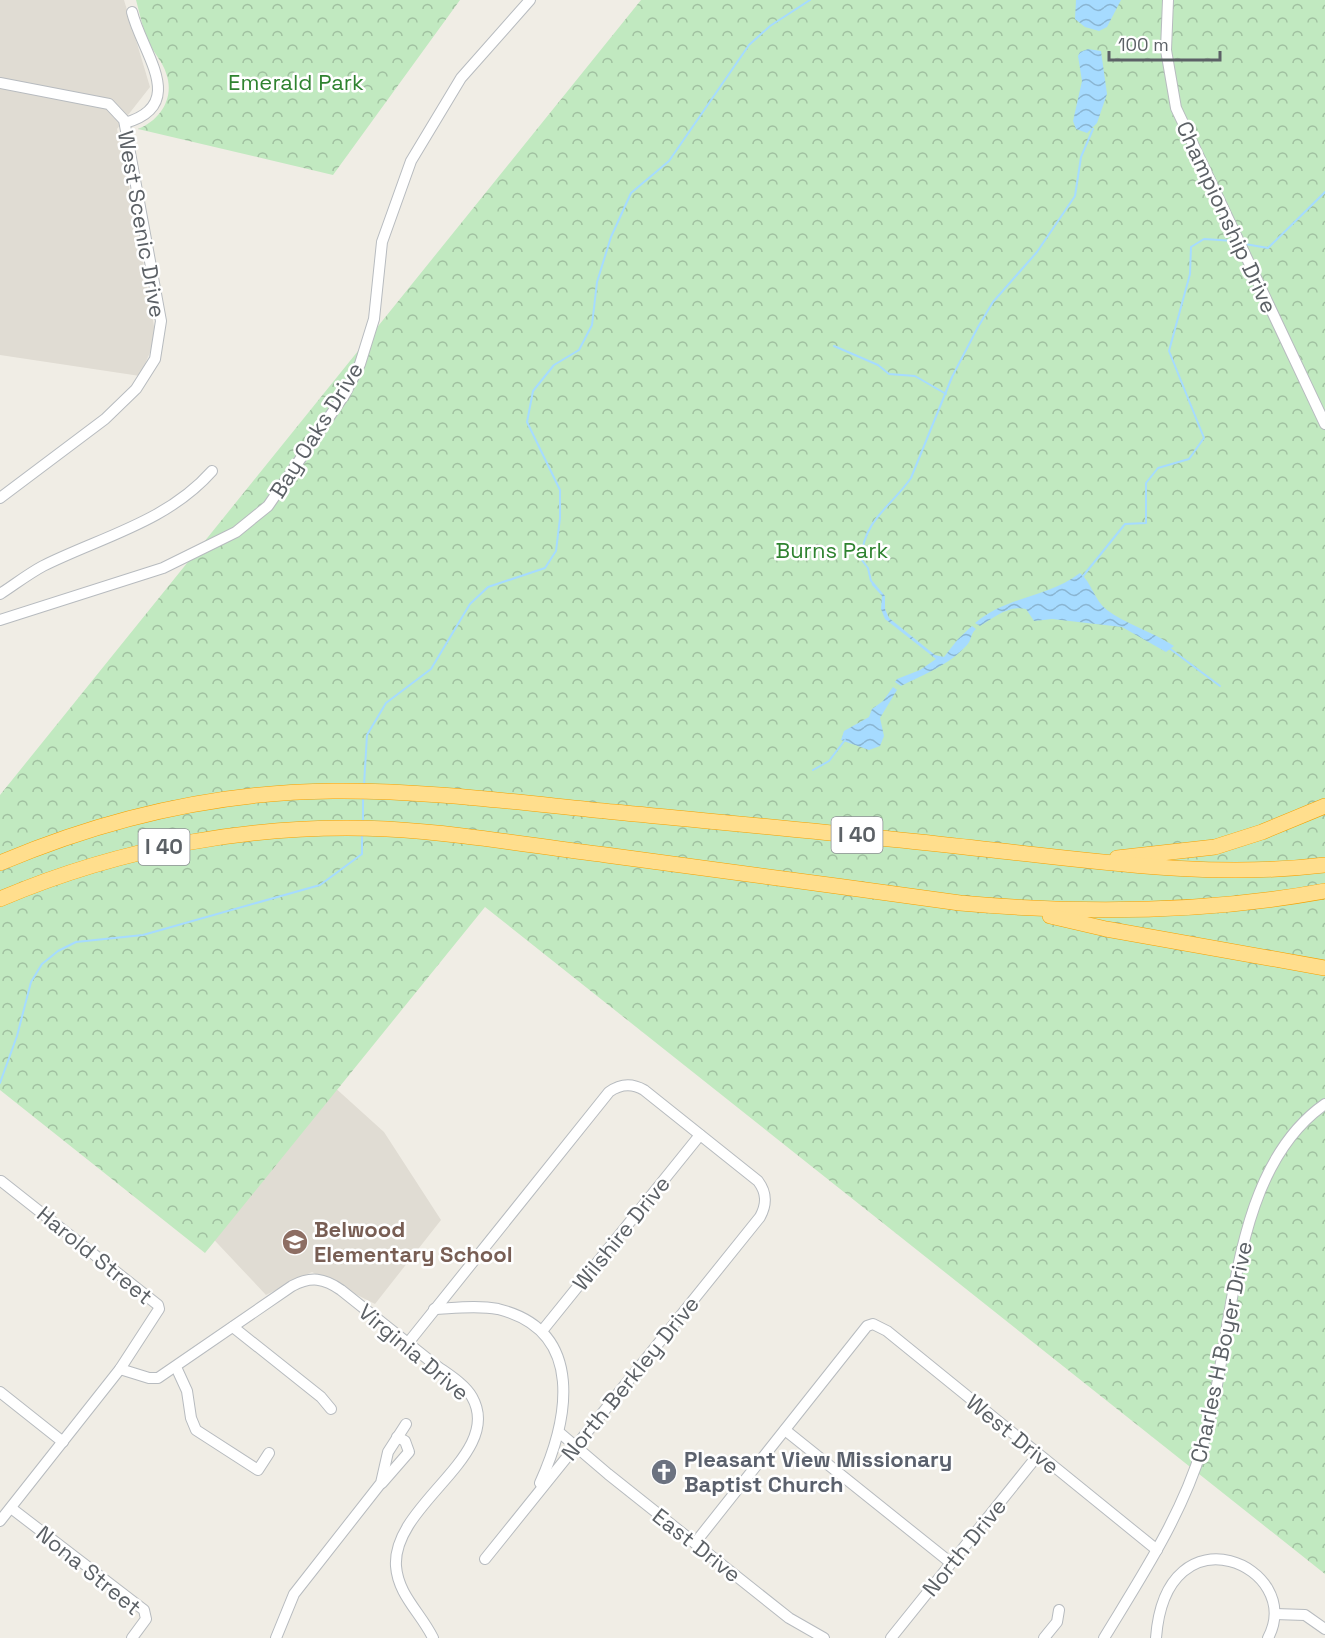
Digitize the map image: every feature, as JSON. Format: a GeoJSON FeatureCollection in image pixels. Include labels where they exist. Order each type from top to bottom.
{"type":"FeatureCollection","features":[{"type":"Feature","properties":{"kind":"highway","name":"I 40"},"geometry":{"type":"LineString","coordinates":[[0,862],[100,826],[177,807],[238,797],[335,791],[389,792],[885,837],[1174,870],[1244,870],[1325,866]]}},
{"type":"Feature","properties":{"kind":"highway"},"geometry":{"type":"LineString","coordinates":[[1091,861],[1215,847],[1262,832],[1325,806]]}},
{"type":"Feature","properties":{"kind":"highway","name":"I 40"},"geometry":{"type":"LineString","coordinates":[[0,899],[89,866],[175,845],[258,833],[334,828],[387,829],[464,837],[960,903],[1018,908],[1191,908],[1262,901],[1325,891]]}},
{"type":"Feature","properties":{"kind":"highway"},"geometry":{"type":"LineString","coordinates":[[1018,908],[1106,929],[1325,968]]}},
{"type":"Feature","properties":{"kind":"street","name":"Bay Oaks Drive"},"geometry":{"type":"LineString","coordinates":[[0,620],[163,568],[236,532],[268,506],[333,411],[360,364],[374,319],[382,242],[411,161],[461,78],[530,0]]}},
{"type":"Feature","properties":{"kind":"street","name":"Championship Drive"},"geometry":{"type":"LineString","coordinates":[[1168,0],[1165,46],[1174,102],[1325,424]]}},
{"type":"Feature","properties":{"kind":"street"},"geometry":{"type":"LineString","coordinates":[[125,123],[147,114],[157,101],[160,91],[158,79],[137,33],[132,12]]}},
{"type":"Feature","properties":{"kind":"street","name":"West Scenic Drive"},"geometry":{"type":"LineString","coordinates":[[0,83],[109,104],[125,123],[161,321],[155,359],[136,389],[105,419],[0,497]]}},
{"type":"Feature","properties":{"kind":"street"},"geometry":{"type":"LineString","coordinates":[[0,594],[43,566],[118,535],[174,505],[188,495],[212,471]]}},
{"type":"Feature","properties":{"kind":"street"},"geometry":{"type":"LineString","coordinates":[[408,1343],[609,1092],[619,1086],[632,1085],[644,1090],[700,1135]]}},
{"type":"Feature","properties":{"kind":"street","name":"Charles H Boyer Drive"},"geometry":{"type":"LineString","coordinates":[[1104,1638],[1157,1550],[1182,1502],[1203,1446],[1246,1236],[1259,1191],[1268,1170],[1290,1136],[1325,1104]]}},
{"type":"Feature","properties":{"kind":"street","name":"North Berkley Drive"},"geometry":{"type":"LineString","coordinates":[[485,1559],[760,1217],[765,1202],[765,1193],[758,1181],[700,1135]]}},
{"type":"Feature","properties":{"kind":"street","name":"Wilshire Drive"},"geometry":{"type":"LineString","coordinates":[[542,1332],[700,1135]]}},
{"type":"Feature","properties":{"kind":"street","name":"Harold Street"},"geometry":{"type":"LineString","coordinates":[[1,1180],[158,1305],[158,1311],[120,1369]]}},
{"type":"Feature","properties":{"kind":"street","name":"Virginia Drive"},"geometry":{"type":"LineString","coordinates":[[120,1369],[156,1379],[301,1281],[323,1279],[468,1391],[478,1416],[477,1433],[470,1446],[410,1521],[398,1549],[396,1568],[401,1588],[433,1638]]}},
{"type":"Feature","properties":{"kind":"street"},"geometry":{"type":"LineString","coordinates":[[434,1309],[486,1307],[518,1316],[542,1332],[556,1352],[563,1375],[560,1432],[534,1497]]}},
{"type":"Feature","properties":{"kind":"street","name":"West Drive"},"geometry":{"type":"LineString","coordinates":[[785,1430],[867,1326],[873,1324],[887,1331],[1157,1550]]}},
{"type":"Feature","properties":{"kind":"street"},"geometry":{"type":"LineString","coordinates":[[233,1327],[321,1397],[330,1409]]}},
{"type":"Feature","properties":{"kind":"street"},"geometry":{"type":"LineString","coordinates":[[176,1367],[187,1391],[192,1422],[200,1434],[258,1470],[269,1453]]}},
{"type":"Feature","properties":{"kind":"street"},"geometry":{"type":"LineString","coordinates":[[0,1521],[120,1369]]}},
{"type":"Feature","properties":{"kind":"street"},"geometry":{"type":"LineString","coordinates":[[0,1392],[63,1442]]}},
{"type":"Feature","properties":{"kind":"street"},"geometry":{"type":"LineString","coordinates":[[381,1483],[385,1461],[406,1424]]}},
{"type":"Feature","properties":{"kind":"street"},"geometry":{"type":"LineString","coordinates":[[694,1543],[785,1430],[951,1563]]}},
{"type":"Feature","properties":{"kind":"street","name":"East Drive"},"geometry":{"type":"LineString","coordinates":[[560,1432],[574,1446],[789,1618],[824,1638]]}},
{"type":"Feature","properties":{"kind":"street"},"geometry":{"type":"LineString","coordinates":[[276,1638],[294,1594],[381,1483],[409,1452],[405,1441],[397,1437]]}},
{"type":"Feature","properties":{"kind":"street","name":"North Drive"},"geometry":{"type":"LineString","coordinates":[[891,1638],[1038,1455]]}},
{"type":"Feature","properties":{"kind":"street","name":"Nona Street"},"geometry":{"type":"LineString","coordinates":[[10,1508],[144,1610],[146,1619],[132,1638]]}},
{"type":"Feature","properties":{"kind":"street"},"geometry":{"type":"LineString","coordinates":[[1156,1638],[1159,1616],[1177,1578],[1191,1564],[1207,1558],[1233,1561],[1256,1577],[1272,1597],[1275,1614],[1268,1638]]}},
{"type":"Feature","properties":{"kind":"street"},"geometry":{"type":"LineString","coordinates":[[1044,1638],[1057,1622],[1059,1610]]}},
{"type":"Feature","properties":{"kind":"street"},"geometry":{"type":"LineString","coordinates":[[1275,1614],[1305,1615],[1325,1629]]}},
{"type":"Feature","properties":{"kind":"shaded area"},"geometry":{"type":"Polygon","coordinates":[[[0,0],[124,0],[150,87],[117,129],[136,220],[156,338],[140,376],[0,355],[0,0]]]}},
{"type":"Feature","properties":{"kind":"shaded area"},"geometry":{"type":"Polygon","coordinates":[[[332,1085],[384,1132],[441,1220],[375,1304],[312,1272],[266,1295],[203,1228],[332,1085]]]}},
{"type":"Feature","properties":{"kind":"green space","name":"Emerald Park"},"geometry":{"type":"Polygon","coordinates":[[[136,0],[460,0],[333,175],[138,129],[159,114],[169,91],[166,73],[150,45],[136,0]]]}},
{"type":"Feature","properties":{"kind":"green space","name":"Burns Park"},"geometry":{"type":"Polygon","coordinates":[[[641,0],[1325,0],[1325,1574],[485,907],[205,1253],[0,1090],[0,795],[641,0]]]}},
{"type":"Feature","properties":{"kind":"water"},"geometry":{"type":"Polygon","coordinates":[[[1076,0],[1121,0],[1107,27],[1099,31],[1085,27],[1075,19],[1076,0]]]}},
{"type":"Feature","properties":{"kind":"water"},"geometry":{"type":"Polygon","coordinates":[[[1088,49],[1101,51],[1107,94],[1097,123],[1087,133],[1076,129],[1073,121],[1082,81],[1078,56],[1080,52],[1088,49]]]}},
{"type":"Feature","properties":{"kind":"water"},"geometry":{"type":"Polygon","coordinates":[[[1080,573],[1107,610],[1174,646],[1166,652],[1122,627],[1052,619],[1034,621],[1026,609],[1019,608],[1002,613],[980,626],[975,623],[1000,607],[1054,588],[1080,573]]]}},
{"type":"Feature","properties":{"kind":"water"},"geometry":{"type":"Polygon","coordinates":[[[870,578],[885,596],[885,609],[889,618],[935,655],[944,657],[972,626],[976,629],[969,643],[945,664],[901,686],[895,682],[897,679],[920,670],[936,659],[885,619],[881,609],[882,596],[872,585],[870,578]]]}},
{"type":"Feature","properties":{"kind":"water"},"geometry":{"type":"Polygon","coordinates":[[[893,687],[897,690],[880,718],[884,736],[880,746],[869,750],[841,740],[844,731],[869,717],[872,709],[883,701],[893,687]]]}},
{"type":"Feature","properties":{"kind":"waterway"},"geometry":{"type":"LineString","coordinates":[[364,785],[367,735],[386,703],[431,669],[470,604],[488,587],[545,568],[556,551],[560,518],[560,490],[527,422],[533,391],[554,365],[579,350],[592,325],[597,282],[611,237],[631,193],[669,161],[749,45],[770,26],[810,0]]}},
{"type":"Feature","properties":{"kind":"waterway"},"geometry":{"type":"LineString","coordinates":[[871,581],[868,568],[861,559],[867,534],[880,514],[911,478],[952,377],[993,302],[1037,252],[1075,196],[1081,157],[1093,129]]}},
{"type":"Feature","properties":{"kind":"waterway"},"geometry":{"type":"LineString","coordinates":[[1245,244],[1268,248],[1325,192]]}},
{"type":"Feature","properties":{"kind":"waterway"},"geometry":{"type":"LineString","coordinates":[[1083,576],[1125,524],[1146,523],[1146,483],[1158,468],[1189,459],[1204,438],[1169,351],[1190,274],[1191,247],[1204,239],[1234,241]]}},
{"type":"Feature","properties":{"kind":"waterway"},"geometry":{"type":"LineString","coordinates":[[834,346],[878,365],[889,374],[915,376],[946,394]]}},
{"type":"Feature","properties":{"kind":"waterway"},"geometry":{"type":"LineString","coordinates":[[1169,648],[1220,686]]}},
{"type":"Feature","properties":{"kind":"waterway"},"geometry":{"type":"LineString","coordinates":[[813,770],[829,761],[845,740]]}},
{"type":"Feature","properties":{"kind":"waterway"},"geometry":{"type":"LineString","coordinates":[[363,797],[363,824]]}},
{"type":"Feature","properties":{"kind":"waterway"},"geometry":{"type":"LineString","coordinates":[[0,1083],[17,1036],[31,982],[42,964],[58,951],[76,942],[143,935],[320,885],[362,854],[362,836]]}},
{"type":"Feature","properties":{"kind":"place","name":"Belwood Elementary School"},"geometry":{"type":"Point","coordinates":[295,1242]}},
{"type":"Feature","properties":{"kind":"place","name":"Pleasant View Missionary Baptist Church"},"geometry":{"type":"Point","coordinates":[664,1472]}}]}
